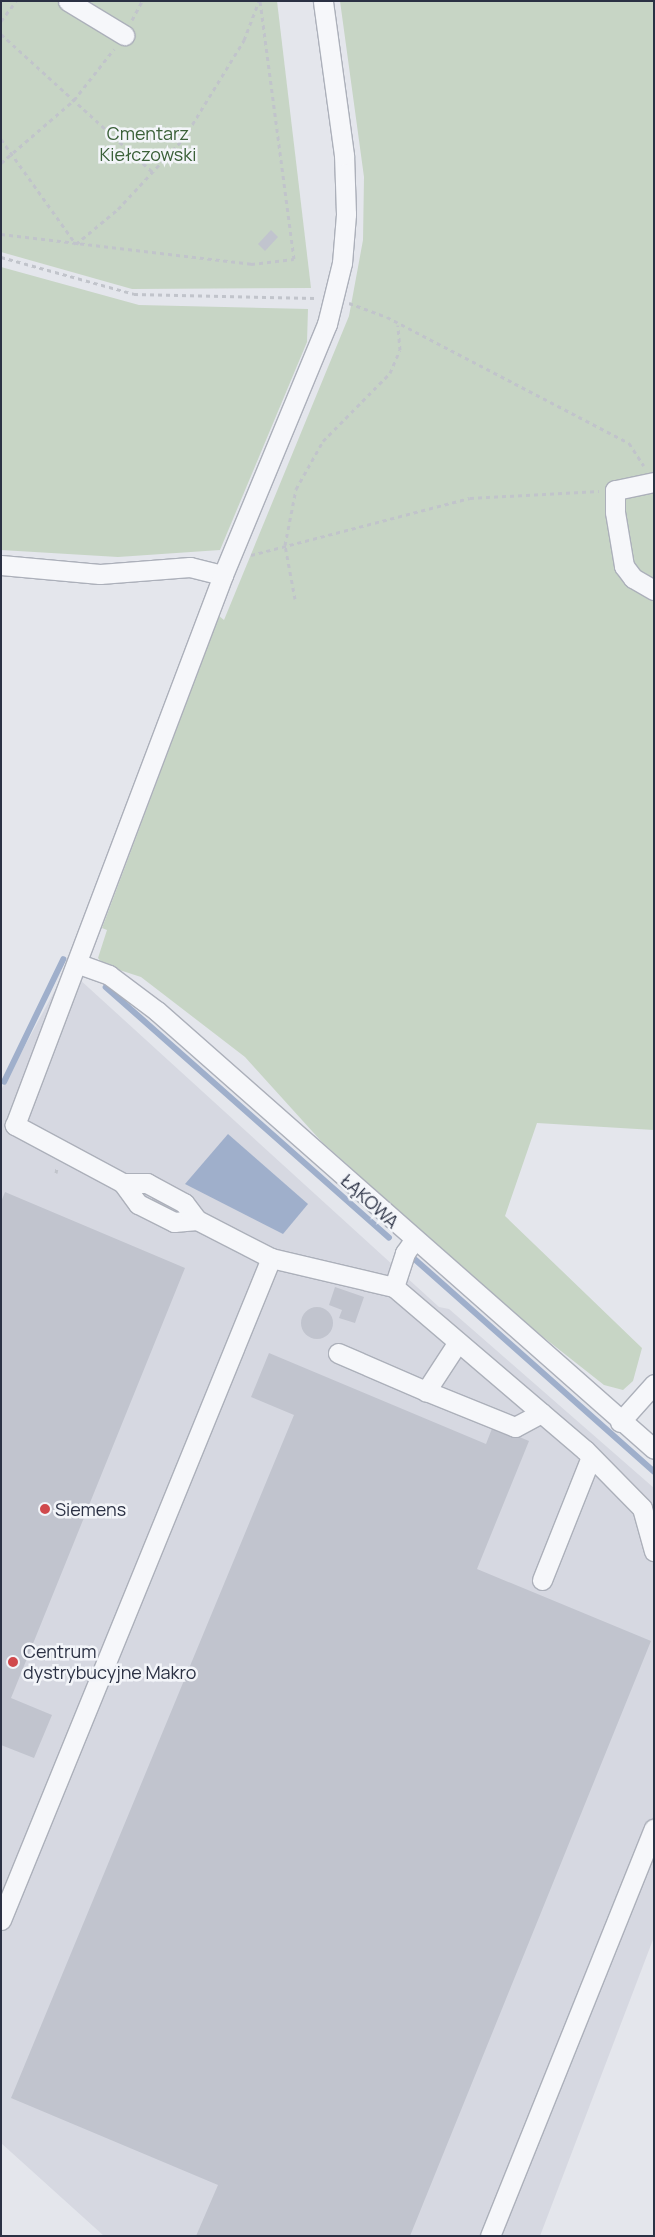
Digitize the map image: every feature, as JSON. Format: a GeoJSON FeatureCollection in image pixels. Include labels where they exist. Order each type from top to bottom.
{"type":"FeatureCollection","features":[{"type":"Feature","properties":{"kind":"street"},"geometry":{"type":"LineString","coordinates":[[68,1],[124,35]]}},
{"type":"Feature","properties":{"kind":"street"},"geometry":{"type":"LineString","coordinates":[[323,1],[344,156],[346,214],[333,300],[313,362],[223,575],[79,964],[15,1125],[124,1183],[138,1204],[174,1222],[196,1220],[271,1258],[394,1287],[591,1457],[642,1508],[654,1551]]}},
{"type":"Feature","properties":{"kind":"street"},"geometry":{"type":"LineString","coordinates":[[651,476],[615,490],[618,552],[633,578],[654,590]]}},
{"type":"Feature","properties":{"kind":"street"},"geometry":{"type":"LineString","coordinates":[[1,565],[100,574],[190,567],[223,575]]}},
{"type":"Feature","properties":{"kind":"street","name":"ŁĄKOWA"},"geometry":{"type":"LineString","coordinates":[[79,964],[109,975],[135,992],[620,1422],[654,1448]]}},
{"type":"Feature","properties":{"kind":"street"},"geometry":{"type":"LineString","coordinates":[[394,1287],[405,1252],[414,1240]]}},
{"type":"Feature","properties":{"kind":"street"},"geometry":{"type":"LineString","coordinates":[[1,1920],[271,1258]]}},
{"type":"Feature","properties":{"kind":"street"},"geometry":{"type":"LineString","coordinates":[[426,1391],[458,1342]]}},
{"type":"Feature","properties":{"kind":"street"},"geometry":{"type":"LineString","coordinates":[[338,1354],[515,1427],[541,1413]]}},
{"type":"Feature","properties":{"kind":"street"},"geometry":{"type":"LineString","coordinates":[[620,1422],[654,1384]]}},
{"type":"Feature","properties":{"kind":"street"},"geometry":{"type":"LineString","coordinates":[[542,1580],[591,1457]]}},
{"type":"Feature","properties":{"kind":"street"},"geometry":{"type":"LineString","coordinates":[[490,2236],[654,1829]]}},
{"type":"Feature","properties":{"kind":"path"},"geometry":{"type":"LineString","coordinates":[[1,21],[16,1]]}},
{"type":"Feature","properties":{"kind":"path"},"geometry":{"type":"LineString","coordinates":[[1,163],[13,156],[74,100],[124,35],[142,1]]}},
{"type":"Feature","properties":{"kind":"path"},"geometry":{"type":"LineString","coordinates":[[76,244],[154,173],[216,92],[259,1]]}},
{"type":"Feature","properties":{"kind":"path"},"geometry":{"type":"LineString","coordinates":[[1,234],[251,264],[294,259],[259,1]]}},
{"type":"Feature","properties":{"kind":"path"},"geometry":{"type":"LineString","coordinates":[[1,34],[154,173]]}},
{"type":"Feature","properties":{"kind":"path"},"geometry":{"type":"LineString","coordinates":[[1,139],[76,244]]}},
{"type":"Feature","properties":{"kind":"path"},"geometry":{"type":"LineString","coordinates":[[1,257],[134,294],[296,295],[333,300],[398,324],[629,443],[651,476]]}},
{"type":"Feature","properties":{"kind":"path"},"geometry":{"type":"LineString","coordinates":[[295,598],[285,545],[296,489],[323,441],[390,373],[400,350],[398,324]]}},
{"type":"Feature","properties":{"kind":"path"},"geometry":{"type":"LineString","coordinates":[[262,550],[470,498],[615,490]]}},
{"type":"Feature","properties":{"kind":"path"},"geometry":{"type":"LineString","coordinates":[[56,1173],[58,1168]]}},
{"type":"Feature","properties":{"kind":"shaded area"},"geometry":{"type":"Polygon","coordinates":[[[67,968],[439,1307],[449,1309],[654,1488],[654,1937],[540,2236],[104,2236],[1,2143],[1,1090],[67,968]]]}},
{"type":"Feature","properties":{"kind":"green space","name":"Cmentarz Kiełczowski"},"geometry":{"type":"Polygon","coordinates":[[[1,1],[277,1],[311,288],[132,289],[1,252],[1,1]]]}},
{"type":"Feature","properties":{"kind":"green space"},"geometry":{"type":"Polygon","coordinates":[[[340,1],[654,1],[654,1130],[537,1123],[505,1216],[642,1348],[633,1381],[623,1390],[604,1385],[514,1314],[321,1141],[245,1057],[141,977],[104,965],[98,958],[107,930],[102,928],[219,616],[224,620],[349,316],[363,240],[364,177],[340,1]]]}},
{"type":"Feature","properties":{"kind":"green space"},"geometry":{"type":"Polygon","coordinates":[[[1,267],[139,305],[308,309],[307,342],[220,550],[118,557],[1,550],[1,267]]]}},
{"type":"Feature","properties":{"kind":"water"},"geometry":{"type":"Polygon","coordinates":[[[228,1134],[308,1204],[283,1234],[185,1184],[228,1134]]]}},
{"type":"Feature","properties":{"kind":"building"},"geometry":{"type":"Polygon","coordinates":[[[271,230],[278,237],[265,251],[258,244],[271,230]]]}},
{"type":"Feature","properties":{"kind":"building"},"geometry":{"type":"Polygon","coordinates":[[[5,1192],[185,1268],[11,1698],[52,1715],[34,1758],[1,1745],[1,1202],[5,1192]]]}},
{"type":"Feature","properties":{"kind":"building"},"geometry":{"type":"Polygon","coordinates":[[[154,1195],[171,1205],[168,1209],[151,1200],[154,1195]]]}},
{"type":"Feature","properties":{"kind":"building"},"geometry":{"type":"Polygon","coordinates":[[[335,1287],[364,1297],[355,1323],[339,1318],[342,1310],[329,1305],[335,1287]]]}},
{"type":"Feature","properties":{"kind":"building"},"geometry":{"type":"Polygon","coordinates":[[[317,1307],[329,1311],[333,1323],[329,1335],[317,1339],[305,1335],[301,1323],[305,1311],[317,1307]]]}},
{"type":"Feature","properties":{"kind":"building"},"geometry":{"type":"Polygon","coordinates":[[[269,1353],[486,1444],[493,1426],[529,1441],[477,1569],[651,1641],[410,2236],[196,2236],[218,2185],[11,2098],[294,1415],[251,1397],[269,1353]]]}},
{"type":"Feature","properties":{"kind":"waterway"},"geometry":{"type":"LineString","coordinates":[[4,1082],[63,960]]}},
{"type":"Feature","properties":{"kind":"waterway"},"geometry":{"type":"LineString","coordinates":[[106,987],[389,1237]]}},
{"type":"Feature","properties":{"kind":"waterway"},"geometry":{"type":"LineString","coordinates":[[416,1260],[654,1471]]}},
{"type":"Feature","properties":{"kind":"place","name":"Siemens"},"geometry":{"type":"Point","coordinates":[45,1509]}},
{"type":"Feature","properties":{"kind":"place","name":"Centrum dystrybucyjne Makro"},"geometry":{"type":"Point","coordinates":[13,1662]}}]}
